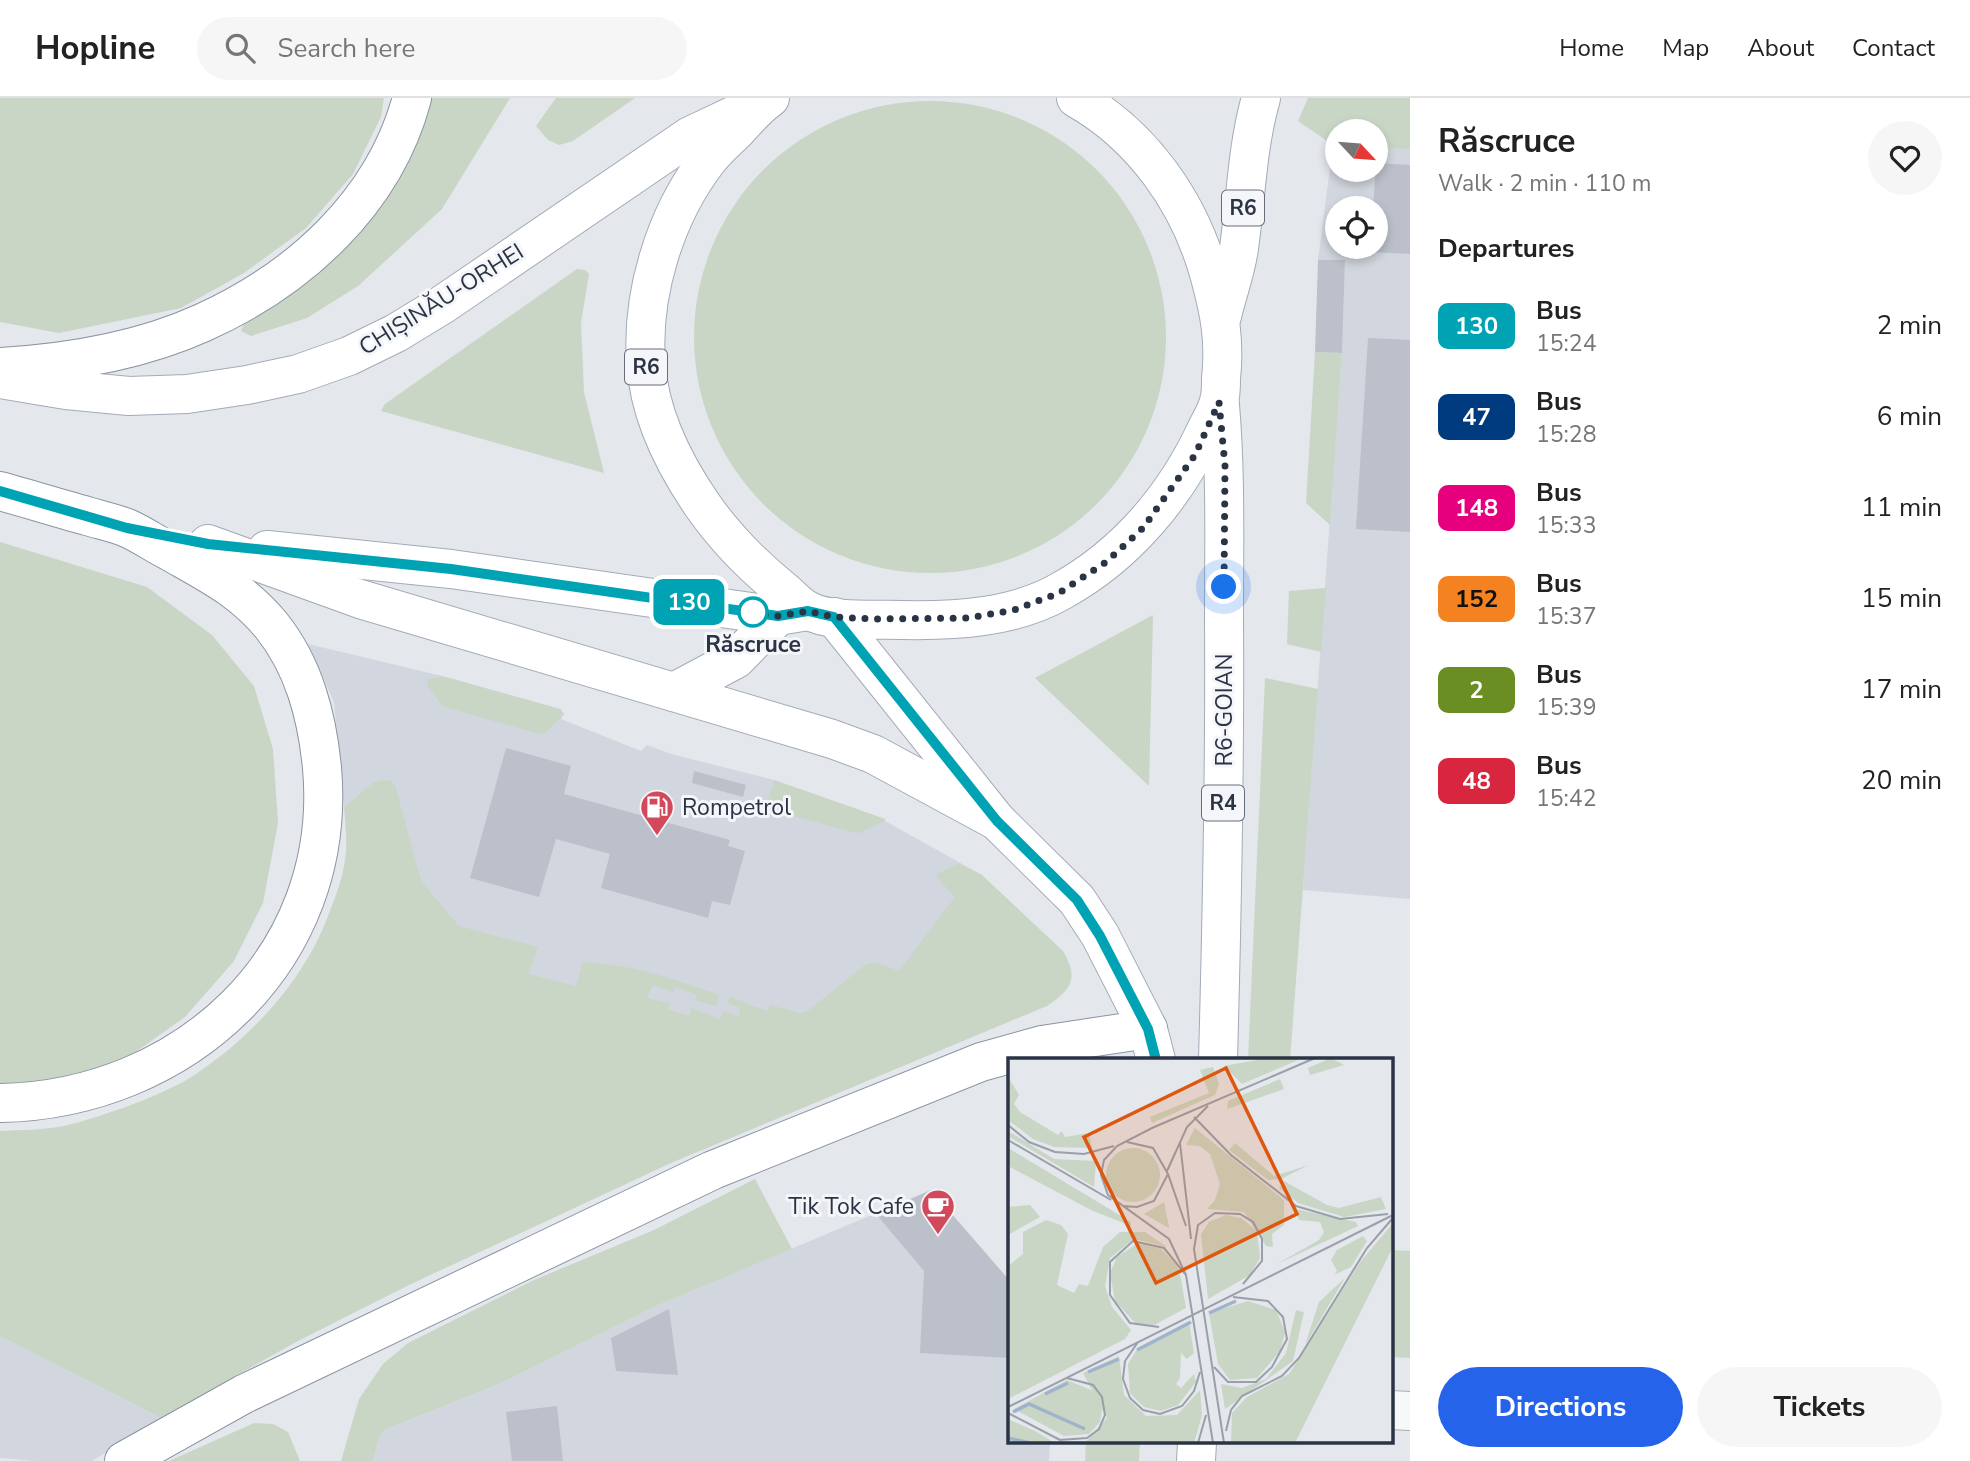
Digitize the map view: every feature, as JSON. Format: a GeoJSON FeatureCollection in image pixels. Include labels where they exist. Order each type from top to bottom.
{"type":"FeatureCollection","features":[{"type":"Feature","properties":{"kind":"main road"},"geometry":{"type":"LineString","coordinates":[[0,367],[83,357],[145,343],[200,324],[247,300],[294,269],[328,239],[360,204],[387,164],[404,128],[412,98]]}},
{"type":"Feature","properties":{"kind":"main road","name":"R6"},"geometry":{"type":"LineString","coordinates":[[208,544],[451,569],[807,615],[913,620],[968,618],[1014,610],[1059,593],[1106,562],[1143,528],[1195,455],[1219,402],[1224,344],[1221,318],[1204,254],[1182,208],[1157,168],[1128,135],[1076,98]]}},
{"type":"Feature","properties":{"kind":"main road","name":"R6"},"geometry":{"type":"LineString","coordinates":[[1221,318],[1238,251],[1245,186],[1261,98]]}},
{"type":"Feature","properties":{"kind":"main road","name":"R6"},"geometry":{"type":"LineString","coordinates":[[767,100],[707,160],[681,204],[663,247],[652,284],[646,323],[646,361],[650,400],[667,444],[690,486],[723,533],[807,615]]}},
{"type":"Feature","properties":{"kind":"main road","name":"CHIȘINĂU-ORHEI"},"geometry":{"type":"LineString","coordinates":[[0,379],[66,390],[129,396],[187,394],[298,374],[349,356],[396,333],[442,304],[690,136],[767,100]]}},
{"type":"Feature","properties":{"kind":"main road","name":"R6-GOIAN"},"geometry":{"type":"LineString","coordinates":[[1218,1058],[1225,657],[1225,466],[1219,402]]}},
{"type":"Feature","properties":{"kind":"main road"},"geometry":{"type":"LineString","coordinates":[[0,491],[127,528],[208,544],[360,599],[832,739],[873,754],[997,821]]}},
{"type":"Feature","properties":{"kind":"main road"},"geometry":{"type":"LineString","coordinates":[[0,1103],[51,1100],[107,1086],[170,1057],[221,1022],[275,961],[293,931],[315,868],[323,827],[323,784],[318,733],[309,694],[289,652],[271,625],[232,587],[127,528]]}},
{"type":"Feature","properties":{"kind":"main road"},"geometry":{"type":"LineString","coordinates":[[124,1461],[244,1394],[713,1170],[981,1062],[1042,1045],[1152,1045],[1100,936],[1077,900],[997,821],[807,615],[736,660],[674,692]]}},
{"type":"Feature","properties":{"kind":"street"},"geometry":{"type":"LineString","coordinates":[[1392,1410],[1410,1411]]}},
{"type":"Feature","properties":{"kind":"shaded area"},"geometry":{"type":"Polygon","coordinates":[[[1410,98],[1410,899],[1303,890],[1342,353],[1345,261],[1318,260],[1325,206],[1325,259],[1388,259],[1388,196],[1326,196],[1328,182],[1388,182],[1388,147],[1402,148],[1410,98]]]}},
{"type":"Feature","properties":{"kind":"shaded area","name":"Rompetrol"},"geometry":{"type":"Polygon","coordinates":[[[308,644],[442,676],[560,709],[564,714],[561,719],[641,751],[647,745],[671,754],[774,780],[885,819],[982,875],[911,975],[774,1078],[478,980],[398,889],[373,784],[344,807],[334,702],[308,644]]]}},
{"type":"Feature","properties":{"kind":"shaded area"},"geometry":{"type":"Polygon","coordinates":[[[931,1190],[1008,1279],[1008,1444],[1050,1444],[1049,1461],[373,1461],[379,1438],[386,1429],[499,1384],[656,1306],[931,1190]]]}},
{"type":"Feature","properties":{"kind":"shaded area"},"geometry":{"type":"Polygon","coordinates":[[[0,1336],[161,1418],[92,1461],[0,1458],[0,1336]]]}},
{"type":"Feature","properties":{"kind":"green space"},"geometry":{"type":"Polygon","coordinates":[[[0,98],[384,98],[381,117],[353,174],[306,228],[244,273],[181,308],[59,333],[0,322],[0,98]]]}},
{"type":"Feature","properties":{"kind":"green space"},"geometry":{"type":"Polygon","coordinates":[[[428,98],[510,98],[442,209],[358,286],[307,318],[251,336],[241,331],[244,323],[428,98]]]}},
{"type":"Feature","properties":{"kind":"green space"},"geometry":{"type":"Polygon","coordinates":[[[556,98],[635,98],[573,141],[559,145],[548,140],[536,126],[556,98]]]}},
{"type":"Feature","properties":{"kind":"green space"},"geometry":{"type":"Polygon","coordinates":[[[1308,98],[1410,98],[1410,149],[1388,148],[1388,119],[1325,119],[1325,140],[1298,121],[1308,98]]]}},
{"type":"Feature","properties":{"kind":"green space"},"geometry":{"type":"Polygon","coordinates":[[[930,101],[976,105],[1020,119],[1061,140],[1097,170],[1127,206],[1148,247],[1162,291],[1166,337],[1162,383],[1148,427],[1127,468],[1097,504],[1061,534],[1020,555],[976,569],[930,573],[884,569],[840,555],[799,534],[763,504],[733,468],[712,427],[698,383],[694,337],[698,291],[712,247],[733,206],[763,170],[799,140],[840,119],[884,105],[930,101]]]}},
{"type":"Feature","properties":{"kind":"green space"},"geometry":{"type":"Polygon","coordinates":[[[577,269],[585,270],[589,274],[581,323],[584,392],[604,473],[381,411],[385,404],[577,269]]]}},
{"type":"Feature","properties":{"kind":"green space"},"geometry":{"type":"Polygon","coordinates":[[[1315,352],[1342,353],[1330,525],[1306,503],[1315,352]]]}},
{"type":"Feature","properties":{"kind":"green space"},"geometry":{"type":"Polygon","coordinates":[[[0,542],[147,587],[212,635],[254,686],[273,749],[278,823],[263,903],[234,961],[185,1017],[130,1056],[79,1077],[0,1085],[0,542]]]}},
{"type":"Feature","properties":{"kind":"green space"},"geometry":{"type":"Polygon","coordinates":[[[1326,588],[1321,652],[1287,644],[1289,591],[1326,588]]]}},
{"type":"Feature","properties":{"kind":"green space"},"geometry":{"type":"Polygon","coordinates":[[[1153,615],[1149,786],[1035,678],[1153,615]]]}},
{"type":"Feature","properties":{"kind":"green space"},"geometry":{"type":"Polygon","coordinates":[[[442,676],[560,709],[564,714],[544,734],[540,734],[448,708],[441,704],[427,686],[428,680],[442,676]]]}},
{"type":"Feature","properties":{"kind":"green space"},"geometry":{"type":"Polygon","coordinates":[[[1265,678],[1318,689],[1290,1058],[1248,1058],[1265,678]]]}},
{"type":"Feature","properties":{"kind":"green space"},"geometry":{"type":"Polygon","coordinates":[[[774,780],[885,821],[859,833],[766,809],[774,780]]]}},
{"type":"Feature","properties":{"kind":"green space"},"geometry":{"type":"Polygon","coordinates":[[[391,781],[395,785],[421,881],[459,926],[538,947],[529,974],[576,986],[583,962],[619,966],[668,978],[719,995],[716,1006],[695,1000],[697,995],[675,987],[673,992],[653,985],[647,998],[670,1003],[668,1009],[689,1016],[691,1008],[720,1019],[724,1011],[739,1016],[740,1008],[728,1003],[730,997],[767,1011],[770,1005],[800,1013],[809,1010],[866,964],[875,962],[899,971],[955,897],[938,879],[937,874],[959,864],[982,875],[1063,951],[1071,969],[1070,983],[1062,994],[1047,1006],[671,1163],[409,1285],[296,1342],[211,1390],[175,1417],[161,1418],[0,1336],[0,1131],[64,1126],[145,1100],[188,1079],[232,1047],[271,1008],[304,964],[317,941],[340,884],[346,839],[344,807],[373,783],[391,781]]]}},
{"type":"Feature","properties":{"kind":"green space"},"geometry":{"type":"Polygon","coordinates":[[[755,1179],[792,1249],[656,1306],[499,1384],[386,1429],[379,1438],[373,1461],[341,1461],[359,1399],[383,1364],[408,1343],[534,1280],[654,1230],[755,1179]]]}},
{"type":"Feature","properties":{"kind":"green space"},"geometry":{"type":"Polygon","coordinates":[[[1392,1250],[1410,1251],[1410,1358],[1392,1357],[1392,1250]]]}},
{"type":"Feature","properties":{"kind":"green space"},"geometry":{"type":"Polygon","coordinates":[[[254,1423],[273,1424],[288,1432],[300,1461],[169,1461],[254,1423]]]}},
{"type":"Feature","properties":{"kind":"green space"},"geometry":{"type":"Polygon","coordinates":[[[1086,1444],[1140,1444],[1139,1461],[1085,1461],[1086,1444]]]}},
{"type":"Feature","properties":{"kind":"building"},"geometry":{"type":"Polygon","coordinates":[[[1388,164],[1410,165],[1410,254],[1388,253],[1388,196],[1374,196],[1375,182],[1388,182],[1388,164]]]}},
{"type":"Feature","properties":{"kind":"building"},"geometry":{"type":"Polygon","coordinates":[[[1318,260],[1345,260],[1342,353],[1315,352],[1318,260]]]}},
{"type":"Feature","properties":{"kind":"building"},"geometry":{"type":"Polygon","coordinates":[[[1368,338],[1410,340],[1410,532],[1356,529],[1368,338]]]}},
{"type":"Feature","properties":{"kind":"building"},"geometry":{"type":"Polygon","coordinates":[[[506,748],[571,766],[564,794],[730,840],[728,846],[745,851],[730,905],[712,901],[708,918],[601,888],[610,854],[556,839],[539,897],[470,878],[506,748]]]}},
{"type":"Feature","properties":{"kind":"building"},"geometry":{"type":"Polygon","coordinates":[[[694,771],[746,785],[743,797],[692,783],[694,771]]]}},
{"type":"Feature","properties":{"kind":"building"},"geometry":{"type":"Polygon","coordinates":[[[931,1190],[1008,1279],[1008,1358],[920,1353],[924,1271],[876,1214],[931,1190]]]}},
{"type":"Feature","properties":{"kind":"building"},"geometry":{"type":"Polygon","coordinates":[[[669,1309],[678,1375],[616,1371],[611,1338],[669,1309]]]}},
{"type":"Feature","properties":{"kind":"building"},"geometry":{"type":"Polygon","coordinates":[[[557,1406],[563,1461],[512,1461],[506,1412],[557,1406]]]}},
{"type":"Feature","properties":{"kind":"bus line","name":"130"},"geometry":{"type":"LineString","coordinates":[[0,491],[127,528],[208,544],[451,569],[778,616],[808,611],[834,617],[997,821],[1077,900],[1100,936],[1148,1029],[1155,1058]]}},
{"type":"Feature","properties":{"kind":"place","name":"Răscruce"},"geometry":{"type":"Point","coordinates":[753,612]}},
{"type":"Feature","properties":{"kind":"place","name":"Rompetrol"},"geometry":{"type":"Point","coordinates":[657,837]}},
{"type":"Feature","properties":{"kind":"place","name":"Tik Tok Cafe"},"geometry":{"type":"Point","coordinates":[938,1236]}},
{"type":"Feature","properties":{"kind":"route"},"geometry":{"type":"LineString","coordinates":[[753,612],[778,616],[808,611],[834,617],[874,619],[968,618],[1014,610],[1059,593],[1106,562],[1143,528],[1195,455],[1219,402],[1225,466],[1224,587]]}}]}
